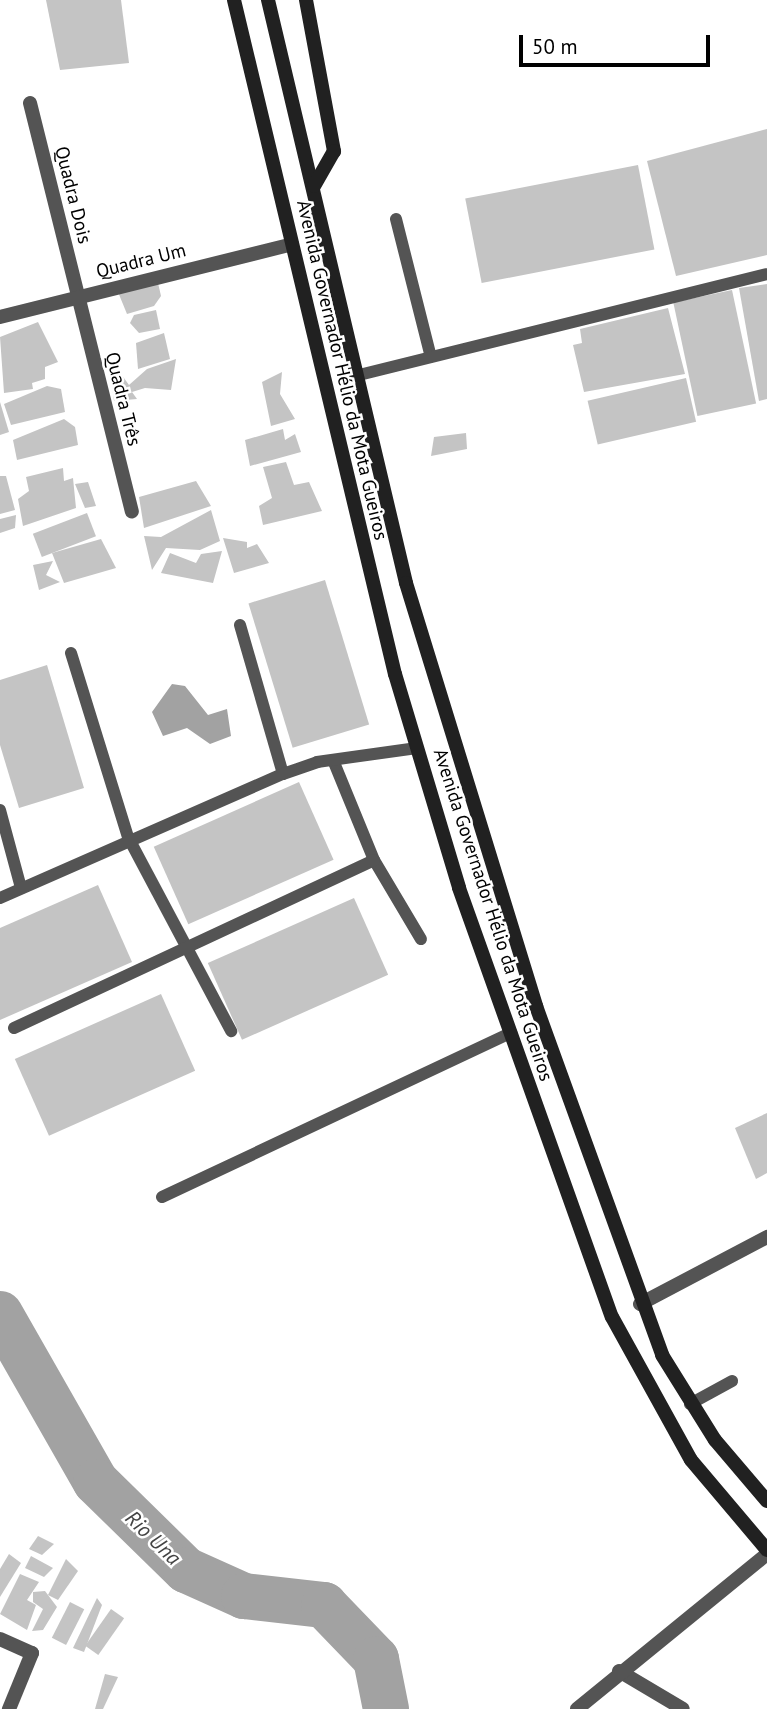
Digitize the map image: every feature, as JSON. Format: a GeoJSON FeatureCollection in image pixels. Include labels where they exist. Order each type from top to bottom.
{"type":"FeatureCollection","features":[{"type":"Feature","properties":{"kind":"main road","name":"Avenida Governador Hélio da Mota Gueiros"},"geometry":{"type":"LineString","coordinates":[[234,0],[417,748],[511,1033],[628,1350],[691,1460],[767,1552]]}},
{"type":"Feature","properties":{"kind":"main road","name":"Avenida Governador Hélio da Mota Gueiros"},"geometry":{"type":"LineString","coordinates":[[268,0],[406,583],[472,810],[640,1304],[690,1404],[767,1501]]}},
{"type":"Feature","properties":{"kind":"main road"},"geometry":{"type":"LineString","coordinates":[[306,0],[334,150],[314,186]]}},
{"type":"Feature","properties":{"kind":"street","name":"Quadra Dois"},"geometry":{"type":"LineString","coordinates":[[30,103],[78,297]]}},
{"type":"Feature","properties":{"kind":"street","name":"Quadra Um"},"geometry":{"type":"LineString","coordinates":[[0,317],[292,244]]}},
{"type":"Feature","properties":{"kind":"street","name":"Quadra Três"},"geometry":{"type":"LineString","coordinates":[[78,297],[132,511]]}},
{"type":"Feature","properties":{"kind":"street"},"geometry":{"type":"LineString","coordinates":[[640,1304],[767,1237]]}},
{"type":"Feature","properties":{"kind":"street"},"geometry":{"type":"LineString","coordinates":[[577,1709],[619,1671],[767,1552]]}},
{"type":"Feature","properties":{"kind":"street"},"geometry":{"type":"LineString","coordinates":[[0,1639],[32,1653],[9,1709]]}},
{"type":"Feature","properties":{"kind":"street"},"geometry":{"type":"LineString","coordinates":[[619,1671],[682,1709]]}},
{"type":"Feature","properties":{"kind":"lane"},"geometry":{"type":"LineString","coordinates":[[396,219],[431,357]]}},
{"type":"Feature","properties":{"kind":"lane"},"geometry":{"type":"LineString","coordinates":[[355,376],[767,274]]}},
{"type":"Feature","properties":{"kind":"lane"},"geometry":{"type":"LineString","coordinates":[[240,625],[283,774]]}},
{"type":"Feature","properties":{"kind":"lane"},"geometry":{"type":"LineString","coordinates":[[71,653],[128,837],[189,946],[231,1031]]}},
{"type":"Feature","properties":{"kind":"lane"},"geometry":{"type":"LineString","coordinates":[[0,898],[128,837],[283,774],[333,760],[417,748]]}},
{"type":"Feature","properties":{"kind":"lane"},"geometry":{"type":"LineString","coordinates":[[333,760],[374,860],[421,939]]}},
{"type":"Feature","properties":{"kind":"lane"},"geometry":{"type":"LineString","coordinates":[[0,810],[21,888]]}},
{"type":"Feature","properties":{"kind":"lane"},"geometry":{"type":"LineString","coordinates":[[14,1028],[374,860]]}},
{"type":"Feature","properties":{"kind":"lane"},"geometry":{"type":"LineString","coordinates":[[162,1197],[511,1033]]}},
{"type":"Feature","properties":{"kind":"lane"},"geometry":{"type":"LineString","coordinates":[[690,1404],[732,1381]]}},
{"type":"Feature","properties":{"kind":"shaded area"},"geometry":{"type":"Polygon","coordinates":[[[172,684],[185,686],[208,715],[227,709],[231,736],[210,744],[187,728],[163,736],[152,712],[172,684]]]}},
{"type":"Feature","properties":{"kind":"building"},"geometry":{"type":"Polygon","coordinates":[[[46,0],[121,0],[129,63],[60,70],[46,0]]]}},
{"type":"Feature","properties":{"kind":"building"},"geometry":{"type":"Polygon","coordinates":[[[767,129],[767,255],[676,276],[647,161],[767,129]]]}},
{"type":"Feature","properties":{"kind":"building"},"geometry":{"type":"Polygon","coordinates":[[[638,165],[654,249],[482,283],[465,199],[638,165]]]}},
{"type":"Feature","properties":{"kind":"building"},"geometry":{"type":"Polygon","coordinates":[[[158,283],[161,296],[154,306],[127,314],[118,292],[158,283]]]}},
{"type":"Feature","properties":{"kind":"building"},"geometry":{"type":"Polygon","coordinates":[[[767,284],[767,399],[759,401],[739,288],[767,284]]]}},
{"type":"Feature","properties":{"kind":"building"},"geometry":{"type":"Polygon","coordinates":[[[732,290],[756,403],[697,416],[673,302],[732,290]]]}},
{"type":"Feature","properties":{"kind":"building"},"geometry":{"type":"Polygon","coordinates":[[[668,308],[685,374],[584,392],[573,345],[582,343],[580,329],[668,308]]]}},
{"type":"Feature","properties":{"kind":"building"},"geometry":{"type":"Polygon","coordinates":[[[156,310],[160,329],[139,333],[130,323],[134,315],[156,310]]]}},
{"type":"Feature","properties":{"kind":"building"},"geometry":{"type":"Polygon","coordinates":[[[38,322],[58,362],[45,367],[45,379],[32,383],[33,389],[4,393],[0,337],[38,322]]]}},
{"type":"Feature","properties":{"kind":"building"},"geometry":{"type":"Polygon","coordinates":[[[164,333],[170,359],[138,369],[136,343],[164,333]]]}},
{"type":"Feature","properties":{"kind":"building"},"geometry":{"type":"Polygon","coordinates":[[[176,359],[171,390],[145,388],[132,392],[137,399],[114,401],[111,379],[121,374],[129,385],[147,369],[176,359]]]}},
{"type":"Feature","properties":{"kind":"building"},"geometry":{"type":"Polygon","coordinates":[[[282,372],[280,394],[295,419],[271,426],[262,382],[282,372]]]}},
{"type":"Feature","properties":{"kind":"building"},"geometry":{"type":"Polygon","coordinates":[[[686,378],[696,422],[598,445],[588,401],[686,378]]]}},
{"type":"Feature","properties":{"kind":"building"},"geometry":{"type":"Polygon","coordinates":[[[47,386],[61,389],[65,412],[11,425],[4,404],[47,386]]]}},
{"type":"Feature","properties":{"kind":"building"},"geometry":{"type":"Polygon","coordinates":[[[0,402],[9,432],[0,435],[0,402]]]}},
{"type":"Feature","properties":{"kind":"building"},"geometry":{"type":"Polygon","coordinates":[[[64,419],[75,427],[78,445],[17,460],[13,440],[64,419]]]}},
{"type":"Feature","properties":{"kind":"building"},"geometry":{"type":"Polygon","coordinates":[[[283,429],[285,440],[295,434],[301,452],[250,466],[245,440],[283,429]]]}},
{"type":"Feature","properties":{"kind":"building"},"geometry":{"type":"Polygon","coordinates":[[[466,433],[467,449],[431,456],[434,437],[466,433]]]}},
{"type":"Feature","properties":{"kind":"building"},"geometry":{"type":"Polygon","coordinates":[[[286,462],[294,485],[309,482],[322,511],[263,525],[259,506],[272,498],[263,467],[286,462]]]}},
{"type":"Feature","properties":{"kind":"building"},"geometry":{"type":"Polygon","coordinates":[[[63,468],[64,481],[73,478],[76,508],[23,526],[18,499],[29,491],[26,477],[63,468]]]}},
{"type":"Feature","properties":{"kind":"building"},"geometry":{"type":"Polygon","coordinates":[[[0,476],[6,476],[15,510],[0,514],[0,476]]]}},
{"type":"Feature","properties":{"kind":"building"},"geometry":{"type":"Polygon","coordinates":[[[196,481],[211,506],[144,528],[139,497],[196,481]]]}},
{"type":"Feature","properties":{"kind":"building"},"geometry":{"type":"Polygon","coordinates":[[[88,482],[96,506],[85,508],[75,484],[88,482]]]}},
{"type":"Feature","properties":{"kind":"building"},"geometry":{"type":"Polygon","coordinates":[[[211,510],[220,541],[200,550],[166,548],[152,570],[144,536],[161,537],[211,510]]]}},
{"type":"Feature","properties":{"kind":"building"},"geometry":{"type":"Polygon","coordinates":[[[87,513],[96,536],[42,557],[33,534],[87,513]]]}},
{"type":"Feature","properties":{"kind":"building"},"geometry":{"type":"Polygon","coordinates":[[[16,515],[15,528],[0,533],[0,519],[16,515]]]}},
{"type":"Feature","properties":{"kind":"building"},"geometry":{"type":"Polygon","coordinates":[[[223,538],[247,542],[247,548],[257,544],[269,563],[234,573],[223,538]]]}},
{"type":"Feature","properties":{"kind":"building"},"geometry":{"type":"Polygon","coordinates":[[[101,539],[116,568],[64,583],[52,553],[101,539]]]}},
{"type":"Feature","properties":{"kind":"building"},"geometry":{"type":"Polygon","coordinates":[[[222,551],[213,583],[161,573],[170,553],[196,563],[201,554],[222,551]]]}},
{"type":"Feature","properties":{"kind":"building"},"geometry":{"type":"Polygon","coordinates":[[[53,561],[46,575],[60,582],[39,590],[33,565],[53,561]]]}},
{"type":"Feature","properties":{"kind":"building"},"geometry":{"type":"Polygon","coordinates":[[[325,580],[369,724],[293,748],[248,603],[325,580]]]}},
{"type":"Feature","properties":{"kind":"building"},"geometry":{"type":"Polygon","coordinates":[[[47,665],[84,788],[19,808],[0,745],[0,680],[47,665]]]}},
{"type":"Feature","properties":{"kind":"building"},"geometry":{"type":"Polygon","coordinates":[[[299,782],[334,860],[188,924],[154,847],[299,782]]]}},
{"type":"Feature","properties":{"kind":"building"},"geometry":{"type":"Polygon","coordinates":[[[98,885],[132,962],[0,1020],[0,928],[98,885]]]}},
{"type":"Feature","properties":{"kind":"building"},"geometry":{"type":"Polygon","coordinates":[[[354,898],[388,975],[242,1040],[208,963],[354,898]]]}},
{"type":"Feature","properties":{"kind":"building"},"geometry":{"type":"Polygon","coordinates":[[[161,994],[195,1071],[49,1136],[15,1059],[161,994]]]}},
{"type":"Feature","properties":{"kind":"building"},"geometry":{"type":"Polygon","coordinates":[[[767,1113],[767,1173],[756,1179],[735,1128],[767,1113]]]}},
{"type":"Feature","properties":{"kind":"building"},"geometry":{"type":"Polygon","coordinates":[[[38,1536],[54,1544],[42,1555],[29,1549],[38,1536]]]}},
{"type":"Feature","properties":{"kind":"building"},"geometry":{"type":"Polygon","coordinates":[[[9,1554],[21,1563],[0,1597],[0,1569],[9,1554]]]}},
{"type":"Feature","properties":{"kind":"building"},"geometry":{"type":"Polygon","coordinates":[[[31,1556],[53,1568],[44,1577],[25,1568],[31,1556]]]}},
{"type":"Feature","properties":{"kind":"building"},"geometry":{"type":"Polygon","coordinates":[[[66,1559],[78,1571],[58,1600],[48,1595],[66,1559]]]}},
{"type":"Feature","properties":{"kind":"building"},"geometry":{"type":"Polygon","coordinates":[[[20,1574],[39,1582],[27,1600],[36,1605],[27,1630],[0,1614],[20,1574]]]}},
{"type":"Feature","properties":{"kind":"building"},"geometry":{"type":"Polygon","coordinates":[[[45,1591],[57,1607],[43,1630],[32,1631],[43,1609],[33,1602],[33,1592],[45,1591]]]}},
{"type":"Feature","properties":{"kind":"building"},"geometry":{"type":"Polygon","coordinates":[[[97,1598],[102,1605],[84,1652],[73,1648],[97,1598]]]}},
{"type":"Feature","properties":{"kind":"building"},"geometry":{"type":"Polygon","coordinates":[[[70,1602],[84,1609],[66,1645],[52,1638],[70,1602]]]}},
{"type":"Feature","properties":{"kind":"building"},"geometry":{"type":"Polygon","coordinates":[[[111,1609],[124,1618],[98,1655],[85,1646],[111,1609]]]}},
{"type":"Feature","properties":{"kind":"building"},"geometry":{"type":"Polygon","coordinates":[[[105,1674],[118,1677],[103,1709],[95,1709],[105,1674]]]}},
{"type":"Feature","properties":{"kind":"waterway","name":"Rio Una"},"geometry":{"type":"LineString","coordinates":[[0,1314],[96,1482],[186,1570],[244,1596],[324,1605],[376,1659],[386,1709]]}}]}
